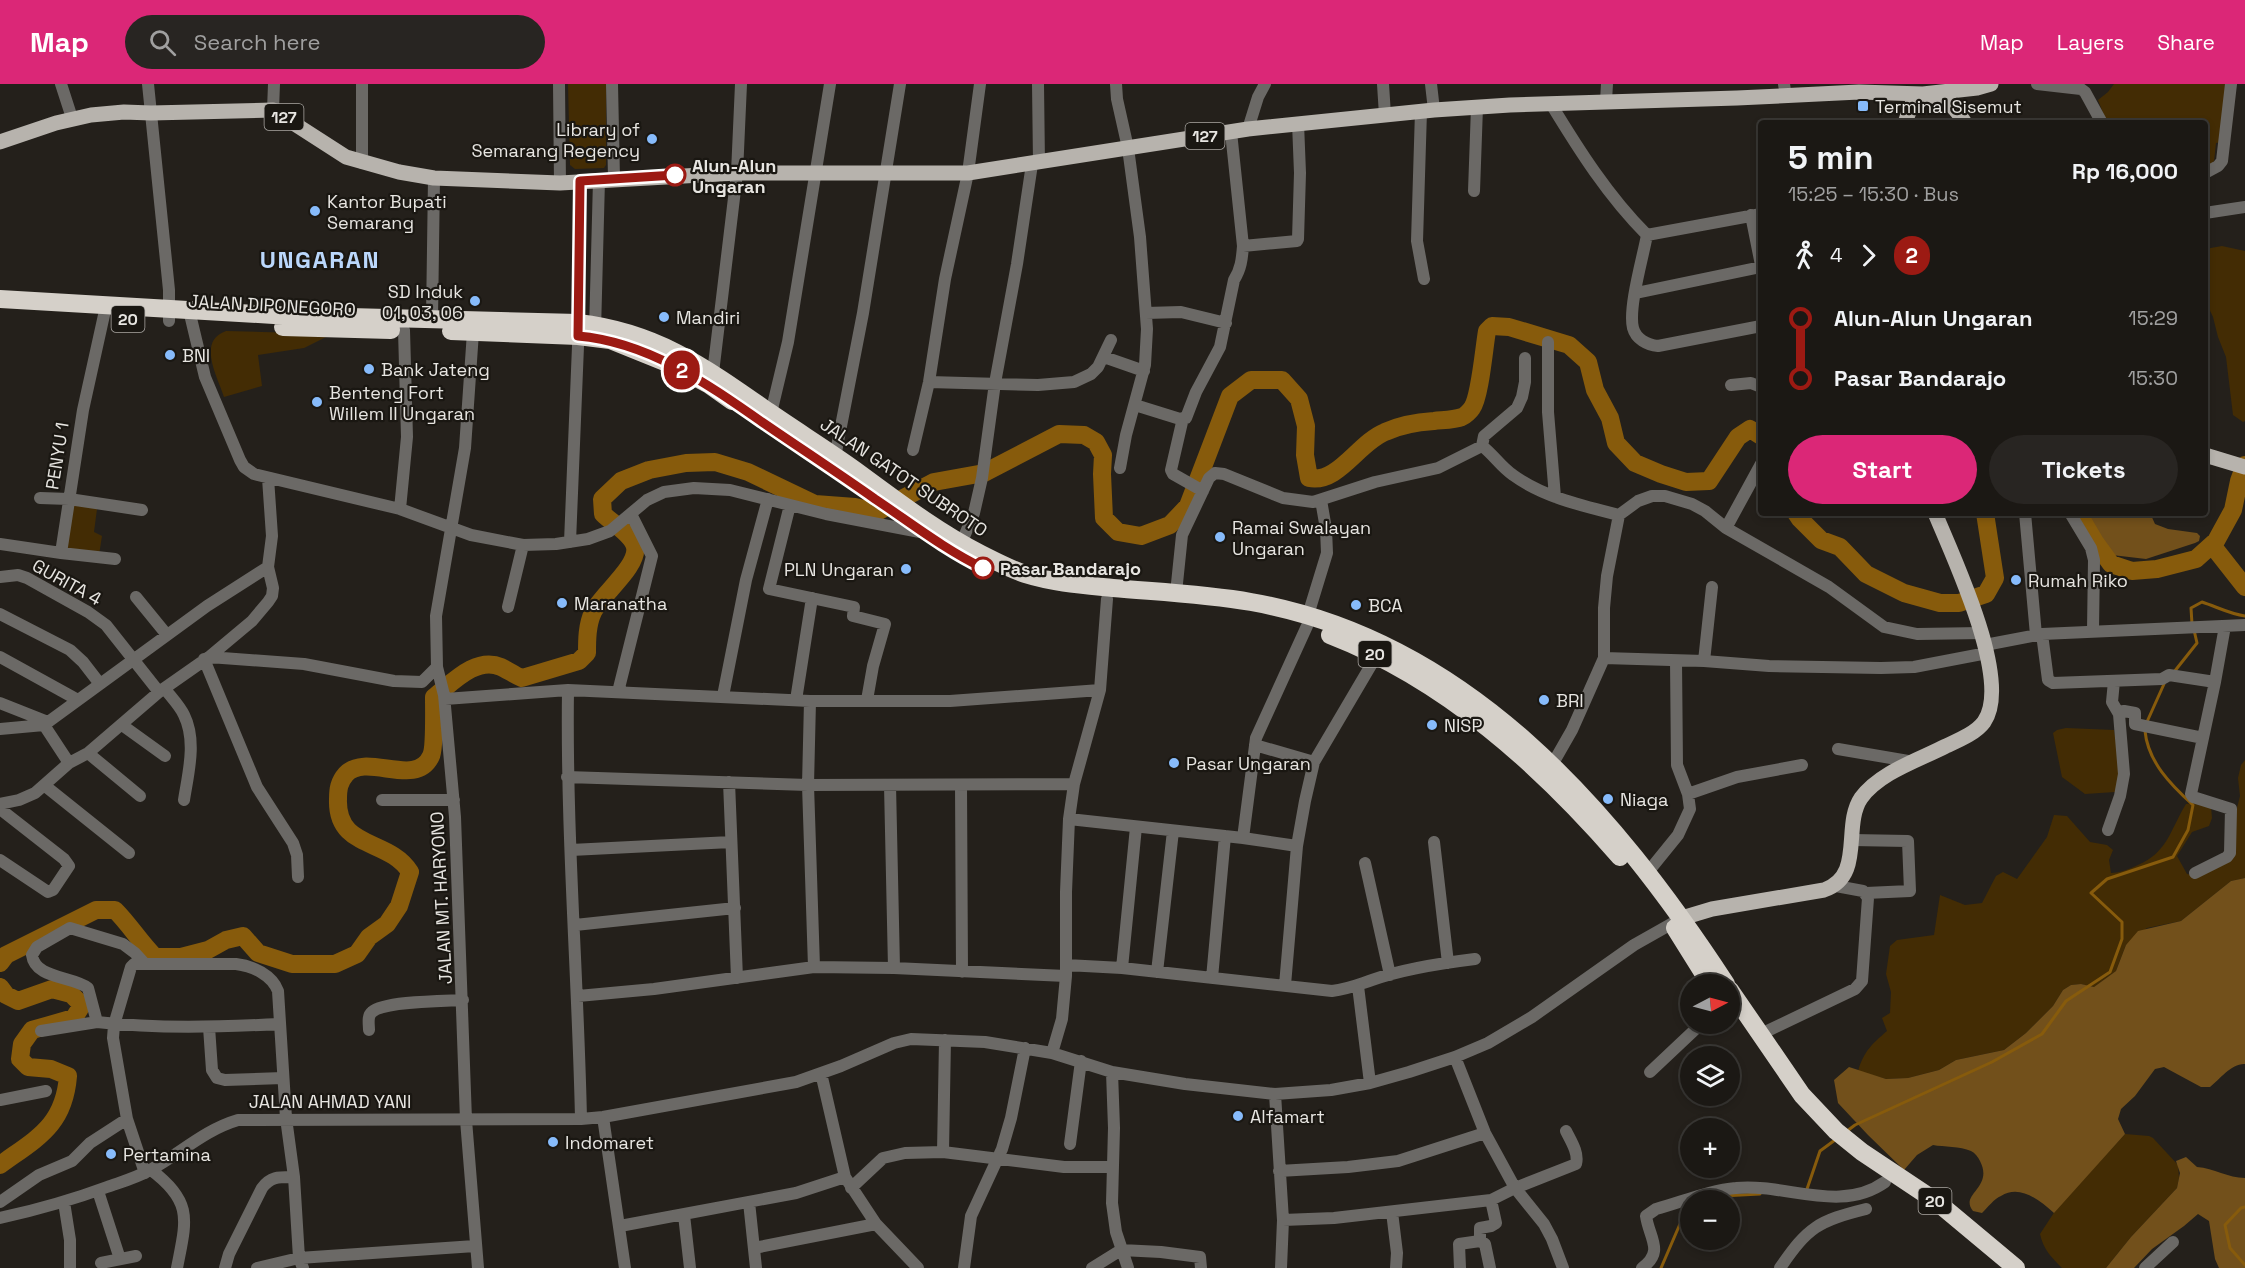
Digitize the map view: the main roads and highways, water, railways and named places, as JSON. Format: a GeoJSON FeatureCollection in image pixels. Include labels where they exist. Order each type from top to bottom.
{"type":"FeatureCollection","features":[{"type":"Feature","properties":{"kind":"highway","name":"JALAN DIPONEGORO"},"geometry":{"type":"LineString","coordinates":[[0,299],[104,312]]}},
{"type":"Feature","properties":{"kind":"highway","name":"JALAN DIPONEGORO"},"geometry":{"type":"LineString","coordinates":[[0,311],[170,315],[344,330],[473,332],[587,330]]}},
{"type":"Feature","properties":{"kind":"highway","name":"JALAN DIPONEGORO"},"geometry":{"type":"LineString","coordinates":[[191,317],[274,315],[432,319],[587,330]]}},
{"type":"Feature","properties":{"kind":"highway","name":"JALAN GATOT SUBROTO"},"geometry":{"type":"LineString","coordinates":[[587,330],[635,334],[662,344],[713,373],[835,457],[890,509],[920,532],[963,558],[1018,583],[1057,593],[1228,610],[1308,621],[1377,655],[1441,692],[1545,776],[1677,920],[1718,974]]}},
{"type":"Feature","properties":{"kind":"highway","name":"JALAN GATOT SUBROTO"},"geometry":{"type":"LineString","coordinates":[[587,330],[655,357],[708,384],[961,544],[1004,565],[1043,579],[1073,585],[1247,601],[1308,621],[1362,634],[1439,675],[1486,710],[1552,765],[1598,812],[1648,872],[1677,920],[1705,974]]}},
{"type":"Feature","properties":{"kind":"highway","name":"20"},"geometry":{"type":"LineString","coordinates":[[1740,1006],[1802,1095],[1838,1140],[1937,1202],[2016,1268]]}},
{"type":"Feature","properties":{"kind":"highway","name":"20"},"geometry":{"type":"LineString","coordinates":[[1740,1027],[1793,1103],[1885,1182],[1954,1231],[1998,1268]]}},
{"type":"Feature","properties":{"kind":"main road","name":"127"},"geometry":{"type":"LineString","coordinates":[[0,142],[72,118],[116,113],[273,110],[332,148],[362,163],[434,178],[560,183],[737,173],[968,173],[1248,129],[1428,111],[1785,90],[1923,94],[1984,86]]}},
{"type":"Feature","properties":{"kind":"main road"},"geometry":{"type":"LineString","coordinates":[[1962,118],[1959,105],[1964,97],[1984,86]]}},
{"type":"Feature","properties":{"kind":"main road"},"geometry":{"type":"LineString","coordinates":[[1906,120],[1911,106],[1923,94],[1943,99],[1962,118]]}},
{"type":"Feature","properties":{"kind":"main road"},"geometry":{"type":"LineString","coordinates":[[2208,456],[2239,465]]}},
{"type":"Feature","properties":{"kind":"main road"},"geometry":{"type":"LineString","coordinates":[[1677,920],[1712,909],[1836,886],[1846,873],[1857,808],[1862,798],[1889,775],[1965,737],[1984,722],[1989,713],[1992,696],[1984,644],[1966,586],[1936,516]]}},
{"type":"Feature","properties":{"kind":"waterway"},"geometry":{"type":"LineString","coordinates":[[0,963],[6,955],[96,910],[115,910],[155,957],[181,957],[208,950],[226,940],[243,936],[258,953],[292,964],[335,964],[357,954],[369,937],[387,924],[399,906],[410,872],[390,853],[354,836],[345,827],[340,815],[338,799],[342,780],[355,768],[414,770],[424,765],[432,752],[434,697],[457,678],[474,668],[492,665],[522,678],[579,661],[587,653],[588,627],[593,612],[626,571],[635,555],[635,547],[630,538],[603,514],[602,499],[621,481],[649,470],[686,463],[715,462],[748,472],[815,504],[855,507],[877,512],[934,482],[984,473],[1059,434],[1084,435],[1096,442],[1103,455],[1104,518],[1118,532],[1141,536],[1170,525],[1188,506],[1230,396],[1251,380],[1282,380],[1299,399],[1306,426],[1305,455],[1309,478],[1319,478],[1339,469],[1375,437],[1385,432],[1409,424],[1456,419],[1466,415],[1475,402],[1487,331],[1492,326],[1509,327],[1569,345],[1588,362],[1595,390],[1610,418],[1616,443],[1635,463],[1661,474],[1686,482],[1709,481],[1738,437],[1750,429],[1758,434]]}},
{"type":"Feature","properties":{"kind":"waterway"},"geometry":{"type":"LineString","coordinates":[[2080,516],[2111,564],[2132,571],[2157,569],[2196,559],[2216,541],[2233,510],[2245,465]]}},
{"type":"Feature","properties":{"kind":"waterway"},"geometry":{"type":"LineString","coordinates":[[1798,516],[1821,540],[1840,547],[1866,574],[1904,593],[1940,603],[1959,603],[1986,594],[1995,578],[1985,516]]}},
{"type":"Feature","properties":{"kind":"waterway"},"geometry":{"type":"LineString","coordinates":[[2212,545],[2245,587]]}},
{"type":"Feature","properties":{"kind":"waterway"},"geometry":{"type":"LineString","coordinates":[[2192,624],[2191,608],[2202,602],[2245,616]]}},
{"type":"Feature","properties":{"kind":"waterway"},"geometry":{"type":"LineString","coordinates":[[2174,672],[2197,643],[2194,630]]}},
{"type":"Feature","properties":{"kind":"waterway"},"geometry":{"type":"LineString","coordinates":[[2146,724],[2164,684]]}},
{"type":"Feature","properties":{"kind":"waterway"},"geometry":{"type":"LineString","coordinates":[[1847,1131],[1855,1125],[1992,1062],[2042,1034],[2066,1001],[2110,972],[2122,939],[2122,922],[2091,893],[2107,879],[2173,857],[2188,830],[2193,805],[2169,781],[2156,763],[2145,731]]}},
{"type":"Feature","properties":{"kind":"waterway"},"geometry":{"type":"LineString","coordinates":[[0,987],[6,995],[18,1001],[52,989],[71,994],[82,1005],[74,1018],[32,1030],[22,1044],[20,1059],[28,1067],[51,1069],[68,1076],[65,1093],[61,1107],[46,1129],[26,1147],[0,1165]]}},
{"type":"Feature","properties":{"kind":"waterway"},"geometry":{"type":"LineString","coordinates":[[1807,1189],[1820,1151],[1835,1140]]}},
{"type":"Feature","properties":{"kind":"waterway"},"geometry":{"type":"LineString","coordinates":[[1740,1195],[1760,1194]]}},
{"type":"Feature","properties":{"kind":"waterway"},"geometry":{"type":"LineString","coordinates":[[2245,1207],[2241,1208],[2225,1225],[2230,1248],[2245,1265]]}},
{"type":"Feature","properties":{"kind":"waterway"},"geometry":{"type":"LineString","coordinates":[[1661,1268],[1680,1224]]}},
{"type":"Feature","properties":{"kind":"place","name":"Terminal Sisemut"},"geometry":{"type":"Point","coordinates":[1863,106]}},
{"type":"Feature","properties":{"kind":"place","name":"Library of Semarang Regency"},"geometry":{"type":"Point","coordinates":[652,139]}},
{"type":"Feature","properties":{"kind":"place","name":"Alun-Alun Ungaran"},"geometry":{"type":"Point","coordinates":[675,175]}},
{"type":"Feature","properties":{"kind":"place","name":"Kantor Bupati Semarang"},"geometry":{"type":"Point","coordinates":[315,211]}},
{"type":"Feature","properties":{"kind":"place","name":"SD Induk 01, 03, 06"},"geometry":{"type":"Point","coordinates":[475,301]}},
{"type":"Feature","properties":{"kind":"place","name":"Mandiri"},"geometry":{"type":"Point","coordinates":[664,317]}},
{"type":"Feature","properties":{"kind":"place","name":"BNI"},"geometry":{"type":"Point","coordinates":[170,355]}},
{"type":"Feature","properties":{"kind":"place","name":"Bank Jateng"},"geometry":{"type":"Point","coordinates":[369,369]}},
{"type":"Feature","properties":{"kind":"place","name":"Benteng Fort Willem II Ungaran"},"geometry":{"type":"Point","coordinates":[317,402]}},
{"type":"Feature","properties":{"kind":"place","name":"Ramai Swalayan Ungaran"},"geometry":{"type":"Point","coordinates":[1220,537]}},
{"type":"Feature","properties":{"kind":"place","name":"Pasar Bandarajo"},"geometry":{"type":"Point","coordinates":[983,568]}},
{"type":"Feature","properties":{"kind":"place","name":"PLN Ungaran"},"geometry":{"type":"Point","coordinates":[906,569]}},
{"type":"Feature","properties":{"kind":"place","name":"Rumah Riko"},"geometry":{"type":"Point","coordinates":[2016,580]}},
{"type":"Feature","properties":{"kind":"place","name":"Maranatha"},"geometry":{"type":"Point","coordinates":[562,603]}},
{"type":"Feature","properties":{"kind":"place","name":"BCA"},"geometry":{"type":"Point","coordinates":[1356,605]}},
{"type":"Feature","properties":{"kind":"place","name":"BRI"},"geometry":{"type":"Point","coordinates":[1544,700]}},
{"type":"Feature","properties":{"kind":"place","name":"NISP"},"geometry":{"type":"Point","coordinates":[1432,725]}},
{"type":"Feature","properties":{"kind":"place","name":"Pasar Ungaran"},"geometry":{"type":"Point","coordinates":[1174,763]}},
{"type":"Feature","properties":{"kind":"place","name":"Niaga"},"geometry":{"type":"Point","coordinates":[1608,799]}},
{"type":"Feature","properties":{"kind":"place","name":"Alfamart"},"geometry":{"type":"Point","coordinates":[1238,1116]}},
{"type":"Feature","properties":{"kind":"place","name":"Indomaret"},"geometry":{"type":"Point","coordinates":[553,1142]}},
{"type":"Feature","properties":{"kind":"place","name":"Pertamina"},"geometry":{"type":"Point","coordinates":[111,1154]}},
{"type":"Feature","properties":{"kind":"district","name":"UNGARAN"},"geometry":{"type":"Point","coordinates":[320,259]}}]}
